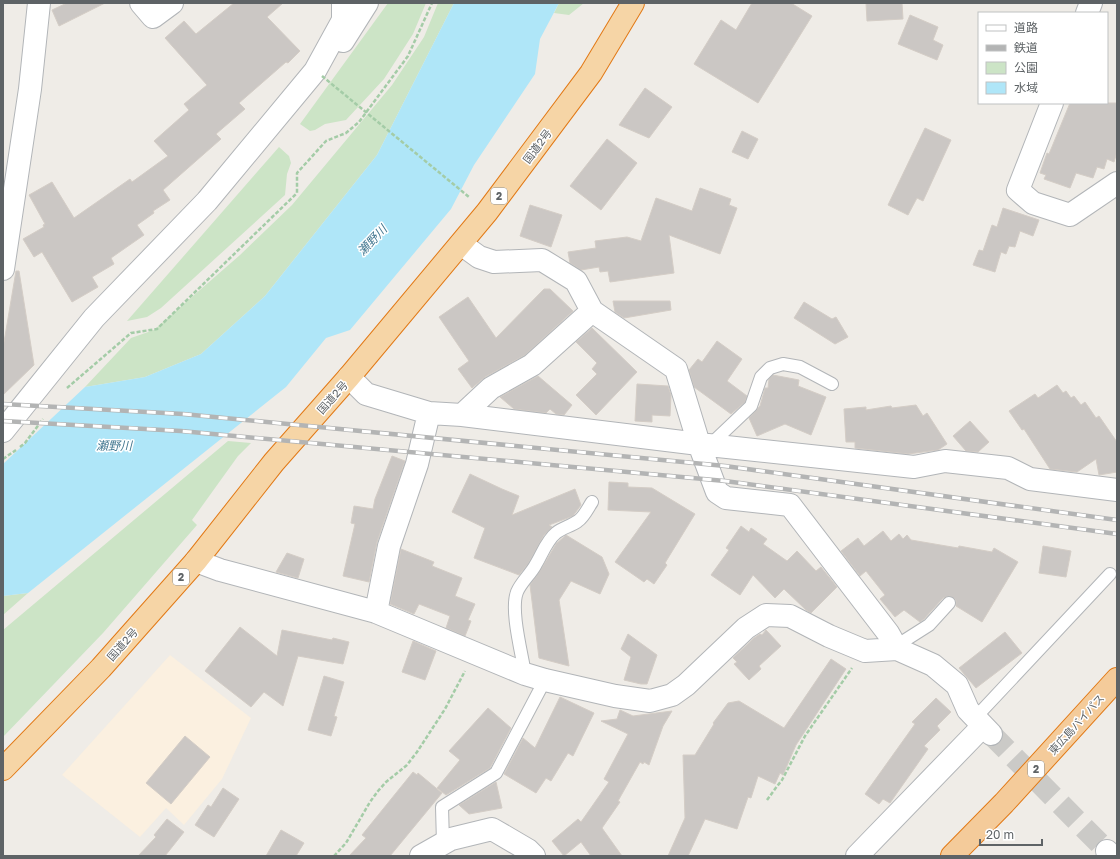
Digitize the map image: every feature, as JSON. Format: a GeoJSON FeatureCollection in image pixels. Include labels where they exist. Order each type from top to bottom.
{"type":"FeatureCollection","features":[{"type":"Feature","properties":{"kind":"highway","name":"国道2号"},"geometry":{"type":"LineString","coordinates":[[3,769],[101,668],[196,561],[274,462],[350,377],[461,244],[487,212],[591,73],[633,3]]}},
{"type":"Feature","properties":{"kind":"highway","name":"東広島バイパス"},"geometry":{"type":"LineString","coordinates":[[952,856],[1004,804],[1117,679]]}},
{"type":"Feature","properties":{"kind":"street"},"geometry":{"type":"LineString","coordinates":[[3,269],[30,89],[39,3]]}},
{"type":"Feature","properties":{"kind":"street"},"geometry":{"type":"LineString","coordinates":[[141,3],[154,17],[172,3]]}},
{"type":"Feature","properties":{"kind":"street"},"geometry":{"type":"LineString","coordinates":[[322,67],[343,20],[343,3]]}},
{"type":"Feature","properties":{"kind":"street"},"geometry":{"type":"LineString","coordinates":[[3,431],[94,318],[207,201],[314,71],[322,67],[342,41],[367,3]]}},
{"type":"Feature","properties":{"kind":"street"},"geometry":{"type":"LineString","coordinates":[[1052,104],[1018,190],[1033,203],[1070,215],[1117,183]]}},
{"type":"Feature","properties":{"kind":"street"},"geometry":{"type":"LineString","coordinates":[[461,244],[479,257],[494,262],[542,260],[576,281],[592,311],[676,369],[705,444],[717,492],[726,498],[790,505],[888,633],[897,647],[933,665],[957,685],[968,710],[983,726],[857,856]]}},
{"type":"Feature","properties":{"kind":"street"},"geometry":{"type":"LineString","coordinates":[[462,415],[491,388],[532,365],[592,311]]}},
{"type":"Feature","properties":{"kind":"street"},"geometry":{"type":"LineString","coordinates":[[350,377],[366,394],[429,413],[462,415],[914,467],[945,461],[1008,468],[1030,479],[1117,490]]}},
{"type":"Feature","properties":{"kind":"street"},"geometry":{"type":"LineString","coordinates":[[376,612],[389,546],[417,464],[429,413]]}},
{"type":"Feature","properties":{"kind":"street"},"geometry":{"type":"LineString","coordinates":[[196,561],[220,570],[376,612],[535,677],[615,696],[650,701],[672,695],[686,685],[746,628],[766,615],[790,616],[829,636],[865,651],[897,647]]}},
{"type":"Feature","properties":{"kind":"street"},"geometry":{"type":"LineString","coordinates":[[421,856],[451,839],[492,829],[528,850],[534,856]]}},
{"type":"Feature","properties":{"kind":"lane"},"geometry":{"type":"LineString","coordinates":[[705,444],[751,406],[761,377],[770,368],[783,364],[800,367],[832,384]]}},
{"type":"Feature","properties":{"kind":"lane"},"geometry":{"type":"LineString","coordinates":[[443,843],[442,807],[496,773],[535,677],[517,627],[515,605],[517,592],[523,582],[531,574],[555,533],[578,521],[592,502]]}},
{"type":"Feature","properties":{"kind":"lane"},"geometry":{"type":"LineString","coordinates":[[983,726],[1110,574]]}},
{"type":"Feature","properties":{"kind":"lane"},"geometry":{"type":"LineString","coordinates":[[897,647],[929,625],[949,603]]}},
{"type":"Feature","properties":{"kind":"path"},"geometry":{"type":"LineString","coordinates":[[62,392],[131,333],[157,329],[297,193],[297,173],[326,142],[346,133],[359,122],[408,56],[432,3]]}},
{"type":"Feature","properties":{"kind":"path"},"geometry":{"type":"LineString","coordinates":[[322,67],[469,197]]}},
{"type":"Feature","properties":{"kind":"path"},"geometry":{"type":"LineString","coordinates":[[3,460],[25,443],[44,418]]}},
{"type":"Feature","properties":{"kind":"path"},"geometry":{"type":"LineString","coordinates":[[767,800],[782,780],[805,736],[848,672],[865,651]]}},
{"type":"Feature","properties":{"kind":"path"},"geometry":{"type":"LineString","coordinates":[[334,856],[346,843],[378,791],[386,782],[407,765],[417,752],[448,705],[465,673],[473,652]]}},
{"type":"Feature","properties":{"kind":"shaded area"},"geometry":{"type":"Polygon","coordinates":[[[170,655],[251,718],[222,779],[184,825],[166,808],[140,837],[62,775],[170,655]]]}},
{"type":"Feature","properties":{"kind":"green space"},"geometry":{"type":"Polygon","coordinates":[[[388,3],[426,3],[413,34],[384,79],[346,120],[325,124],[315,130],[310,131],[300,124],[388,3]]]}},
{"type":"Feature","properties":{"kind":"green space"},"geometry":{"type":"Polygon","coordinates":[[[438,3],[454,3],[377,155],[265,296],[201,354],[145,377],[85,387],[131,338],[154,330],[240,255],[292,205],[392,85],[424,37],[438,3]]]}},
{"type":"Feature","properties":{"kind":"green space"},"geometry":{"type":"Polygon","coordinates":[[[559,3],[584,3],[569,15],[554,13],[559,3]]]}},
{"type":"Feature","properties":{"kind":"green space"},"geometry":{"type":"Polygon","coordinates":[[[279,147],[289,156],[291,163],[287,174],[285,195],[161,308],[147,317],[127,321],[279,147]]]}},
{"type":"Feature","properties":{"kind":"green space"},"geometry":{"type":"Polygon","coordinates":[[[228,441],[251,443],[238,456],[192,520],[197,525],[103,633],[3,737],[3,630],[228,441]]]}},
{"type":"Feature","properties":{"kind":"green space"},"geometry":{"type":"Polygon","coordinates":[[[28,593],[3,615],[3,596],[28,593]]]}},
{"type":"Feature","properties":{"kind":"water","name":"瀬野川"},"geometry":{"type":"Polygon","coordinates":[[[454,3],[559,3],[540,39],[535,74],[474,165],[451,209],[350,330],[326,338],[286,387],[28,593],[3,596],[3,464],[85,387],[145,377],[201,354],[265,296],[377,155],[454,3]]]}},
{"type":"Feature","properties":{"kind":"building"},"geometry":{"type":"Polygon","coordinates":[[[67,3],[105,3],[59,26],[52,10],[67,3]]]}},
{"type":"Feature","properties":{"kind":"building"},"geometry":{"type":"Polygon","coordinates":[[[234,3],[283,3],[267,17],[300,51],[288,63],[286,62],[239,103],[245,109],[216,134],[221,139],[163,190],[170,200],[153,211],[154,213],[137,225],[144,235],[111,258],[114,264],[92,277],[98,287],[72,302],[42,252],[34,257],[23,239],[44,227],[43,225],[45,224],[29,195],[52,182],[74,218],[130,179],[132,182],[168,156],[154,141],[189,110],[184,104],[207,85],[165,38],[184,21],[196,34],[234,3]]]}},
{"type":"Feature","properties":{"kind":"building"},"geometry":{"type":"Polygon","coordinates":[[[752,3],[791,3],[812,16],[758,103],[694,64],[721,20],[736,30],[752,3]]]}},
{"type":"Feature","properties":{"kind":"building"},"geometry":{"type":"Polygon","coordinates":[[[866,3],[902,3],[903,19],[867,21],[866,3]]]}},
{"type":"Feature","properties":{"kind":"building"},"geometry":{"type":"Polygon","coordinates":[[[910,15],[938,27],[933,40],[943,45],[937,60],[898,44],[910,15]]]}},
{"type":"Feature","properties":{"kind":"building"},"geometry":{"type":"Polygon","coordinates":[[[645,88],[672,107],[649,138],[619,125],[645,88]]]}},
{"type":"Feature","properties":{"kind":"building"},"geometry":{"type":"Polygon","coordinates":[[[1117,103],[1117,152],[1114,162],[1107,159],[1104,169],[1097,167],[1093,178],[1076,173],[1070,188],[1044,179],[1046,175],[1040,173],[1047,153],[1049,154],[1070,104],[1117,103]]]}},
{"type":"Feature","properties":{"kind":"building"},"geometry":{"type":"Polygon","coordinates":[[[925,128],[951,140],[923,201],[917,198],[908,215],[888,205],[925,128]]]}},
{"type":"Feature","properties":{"kind":"building"},"geometry":{"type":"Polygon","coordinates":[[[742,131],[758,139],[748,159],[732,152],[742,131]]]}},
{"type":"Feature","properties":{"kind":"building"},"geometry":{"type":"Polygon","coordinates":[[[607,139],[637,163],[601,210],[570,186],[607,139]]]}},
{"type":"Feature","properties":{"kind":"building"},"geometry":{"type":"Polygon","coordinates":[[[700,188],[731,199],[729,205],[737,208],[720,254],[669,235],[674,273],[610,282],[608,271],[600,272],[599,267],[581,270],[570,263],[568,252],[596,248],[595,241],[627,237],[641,241],[656,198],[692,211],[700,188]]]}},
{"type":"Feature","properties":{"kind":"building"},"geometry":{"type":"Polygon","coordinates":[[[530,205],[562,215],[551,247],[520,236],[530,205]]]}},
{"type":"Feature","properties":{"kind":"building"},"geometry":{"type":"Polygon","coordinates":[[[1003,208],[1039,220],[1033,236],[1020,231],[1015,247],[1009,246],[1006,254],[1001,252],[995,272],[973,265],[979,250],[983,251],[992,225],[997,227],[1003,208]]]}},
{"type":"Feature","properties":{"kind":"building"},"geometry":{"type":"Polygon","coordinates":[[[16,271],[19,271],[34,365],[3,395],[3,348],[16,271]]]}},
{"type":"Feature","properties":{"kind":"building"},"geometry":{"type":"Polygon","coordinates":[[[544,289],[550,289],[573,311],[525,355],[485,377],[472,388],[458,369],[469,361],[439,317],[468,297],[496,338],[544,289]]]}},
{"type":"Feature","properties":{"kind":"building"},"geometry":{"type":"Polygon","coordinates":[[[613,301],[670,301],[671,310],[624,318],[615,312],[613,301]]]}},
{"type":"Feature","properties":{"kind":"building"},"geometry":{"type":"Polygon","coordinates":[[[804,302],[832,319],[836,317],[848,337],[835,344],[794,318],[804,302]]]}},
{"type":"Feature","properties":{"kind":"building"},"geometry":{"type":"Polygon","coordinates":[[[592,328],[637,372],[596,415],[576,395],[597,374],[592,369],[597,363],[576,342],[592,328]]]}},
{"type":"Feature","properties":{"kind":"building"},"geometry":{"type":"Polygon","coordinates":[[[717,341],[742,359],[727,381],[747,396],[745,402],[731,414],[694,387],[689,370],[698,359],[702,362],[717,341]]]}},
{"type":"Feature","properties":{"kind":"building"},"geometry":{"type":"Polygon","coordinates":[[[773,375],[799,380],[798,386],[826,397],[811,435],[785,424],[757,436],[749,418],[760,406],[765,388],[768,388],[769,379],[773,375]]]}},
{"type":"Feature","properties":{"kind":"building"},"geometry":{"type":"Polygon","coordinates":[[[538,376],[572,405],[564,415],[556,414],[550,409],[546,413],[514,409],[500,397],[538,376]]]}},
{"type":"Feature","properties":{"kind":"building"},"geometry":{"type":"Polygon","coordinates":[[[637,384],[668,386],[671,395],[670,416],[652,415],[652,422],[635,421],[637,384]]]}},
{"type":"Feature","properties":{"kind":"building"},"geometry":{"type":"Polygon","coordinates":[[[1057,385],[1063,393],[1066,391],[1071,398],[1074,396],[1081,405],[1085,402],[1096,418],[1099,416],[1117,442],[1117,472],[1099,475],[1096,459],[1077,472],[1050,469],[1024,429],[1022,430],[1009,411],[1035,394],[1038,398],[1057,385]]]}},
{"type":"Feature","properties":{"kind":"building"},"geometry":{"type":"Polygon","coordinates":[[[916,405],[923,416],[927,413],[947,444],[938,450],[908,454],[855,448],[855,442],[846,442],[844,409],[866,407],[866,410],[891,406],[892,408],[916,405]]]}},
{"type":"Feature","properties":{"kind":"building"},"geometry":{"type":"Polygon","coordinates":[[[970,421],[989,442],[978,452],[966,451],[953,436],[970,421]]]}},
{"type":"Feature","properties":{"kind":"building"},"geometry":{"type":"Polygon","coordinates":[[[392,456],[405,461],[377,542],[369,582],[343,576],[355,524],[351,523],[354,506],[373,509],[375,499],[392,456]]]}},
{"type":"Feature","properties":{"kind":"building"},"geometry":{"type":"Polygon","coordinates":[[[470,474],[519,496],[512,515],[575,489],[581,505],[573,516],[549,525],[552,527],[544,535],[528,564],[519,575],[474,558],[485,528],[452,512],[470,474]]]}},
{"type":"Feature","properties":{"kind":"building"},"geometry":{"type":"Polygon","coordinates":[[[609,482],[628,483],[628,487],[652,488],[695,514],[665,563],[667,565],[654,584],[647,579],[644,582],[615,562],[651,512],[608,510],[609,482]]]}},
{"type":"Feature","properties":{"kind":"building"},"geometry":{"type":"Polygon","coordinates":[[[741,526],[749,532],[751,528],[767,539],[763,544],[787,561],[797,551],[816,571],[821,567],[837,587],[811,613],[784,589],[775,598],[753,575],[740,595],[711,575],[729,550],[726,548],[741,526]]]}},
{"type":"Feature","properties":{"kind":"building"},"geometry":{"type":"Polygon","coordinates":[[[883,531],[891,541],[899,534],[903,539],[907,535],[911,540],[958,548],[959,546],[992,552],[994,548],[1018,562],[982,622],[956,606],[956,600],[950,596],[943,598],[920,622],[904,610],[895,617],[880,599],[885,595],[866,571],[860,576],[841,551],[858,538],[864,546],[883,531]]]}},
{"type":"Feature","properties":{"kind":"building"},"geometry":{"type":"Polygon","coordinates":[[[566,535],[602,557],[609,574],[600,594],[571,581],[559,600],[569,666],[539,658],[530,585],[556,544],[566,535]]]}},
{"type":"Feature","properties":{"kind":"building"},"geometry":{"type":"Polygon","coordinates":[[[1043,546],[1071,551],[1066,577],[1039,573],[1043,546]]]}},
{"type":"Feature","properties":{"kind":"building"},"geometry":{"type":"Polygon","coordinates":[[[401,549],[434,562],[432,566],[462,578],[455,596],[475,604],[468,620],[471,621],[465,636],[446,628],[450,616],[419,604],[414,614],[390,604],[401,549]]]}},
{"type":"Feature","properties":{"kind":"building"},"geometry":{"type":"Polygon","coordinates":[[[287,553],[304,559],[298,578],[276,572],[287,553]]]}},
{"type":"Feature","properties":{"kind":"building"},"geometry":{"type":"Polygon","coordinates":[[[240,627],[277,656],[282,630],[349,642],[343,664],[298,656],[283,706],[264,692],[251,707],[205,671],[240,627]]]}},
{"type":"Feature","properties":{"kind":"building"},"geometry":{"type":"Polygon","coordinates":[[[766,630],[781,646],[759,666],[761,669],[749,680],[734,664],[737,662],[733,658],[754,638],[760,634],[762,635],[766,630]]]}},
{"type":"Feature","properties":{"kind":"building"},"geometry":{"type":"Polygon","coordinates":[[[1005,632],[1022,653],[976,688],[959,668],[1005,632]]]}},
{"type":"Feature","properties":{"kind":"building"},"geometry":{"type":"Polygon","coordinates":[[[628,634],[657,655],[647,684],[624,680],[631,657],[621,649],[628,634]]]}},
{"type":"Feature","properties":{"kind":"building"},"geometry":{"type":"Polygon","coordinates":[[[413,641],[436,651],[425,680],[402,672],[413,641]]]}},
{"type":"Feature","properties":{"kind":"building"},"geometry":{"type":"Polygon","coordinates":[[[831,659],[846,669],[796,745],[783,775],[780,773],[775,784],[758,776],[751,798],[748,797],[737,829],[705,819],[688,856],[668,856],[685,818],[683,755],[695,755],[714,724],[713,723],[728,703],[739,701],[784,728],[831,659]]]}},
{"type":"Feature","properties":{"kind":"building"},"geometry":{"type":"Polygon","coordinates":[[[324,676],[344,682],[334,716],[337,717],[331,736],[308,730],[324,676]]]}},
{"type":"Feature","properties":{"kind":"building"},"geometry":{"type":"Polygon","coordinates":[[[560,697],[594,713],[573,756],[568,753],[551,781],[546,778],[536,793],[504,774],[523,738],[535,748],[560,697]]]}},
{"type":"Feature","properties":{"kind":"building"},"geometry":{"type":"Polygon","coordinates":[[[936,698],[951,712],[937,726],[940,730],[924,746],[928,749],[890,803],[883,799],[879,804],[865,794],[915,724],[912,722],[936,698]]]}},
{"type":"Feature","properties":{"kind":"building"},"geometry":{"type":"Polygon","coordinates":[[[488,708],[511,728],[490,768],[446,795],[437,788],[460,760],[449,751],[488,708]]]}},
{"type":"Feature","properties":{"kind":"building"},"geometry":{"type":"Polygon","coordinates":[[[620,710],[633,716],[672,711],[663,726],[649,765],[644,762],[643,764],[640,762],[618,801],[620,802],[602,828],[622,856],[591,856],[581,842],[564,856],[552,841],[578,819],[581,822],[609,782],[604,779],[628,734],[601,721],[617,719],[620,710]]]}},
{"type":"Feature","properties":{"kind":"building"},"geometry":{"type":"Polygon","coordinates":[[[185,736],[210,757],[171,804],[146,783],[185,736]]]}},
{"type":"Feature","properties":{"kind":"building"},"geometry":{"type":"Polygon","coordinates":[[[413,772],[417,775],[418,773],[442,793],[390,856],[349,856],[366,838],[362,835],[413,772]]]}},
{"type":"Feature","properties":{"kind":"building"},"geometry":{"type":"Polygon","coordinates":[[[496,782],[502,808],[469,814],[459,805],[496,782]]]}},
{"type":"Feature","properties":{"kind":"building"},"geometry":{"type":"Polygon","coordinates":[[[223,788],[239,799],[214,837],[195,825],[208,805],[211,807],[223,788]]]}},
{"type":"Feature","properties":{"kind":"building"},"geometry":{"type":"Polygon","coordinates":[[[167,819],[184,832],[165,856],[138,856],[156,837],[154,835],[167,819]]]}},
{"type":"Feature","properties":{"kind":"building"},"geometry":{"type":"Polygon","coordinates":[[[281,830],[304,843],[296,856],[266,856],[281,830]]]}},
{"type":"Feature","properties":{"kind":"tunnel"},"geometry":{"type":"LineString","coordinates":[[991,734],[1107,851]]}},
{"type":"Feature","properties":{"kind":"railway"},"geometry":{"type":"LineString","coordinates":[[3,404],[183,414],[725,466],[1117,520]]}},
{"type":"Feature","properties":{"kind":"railway"},"geometry":{"type":"LineString","coordinates":[[3,421],[181,431],[725,481],[1117,534]]}}]}
